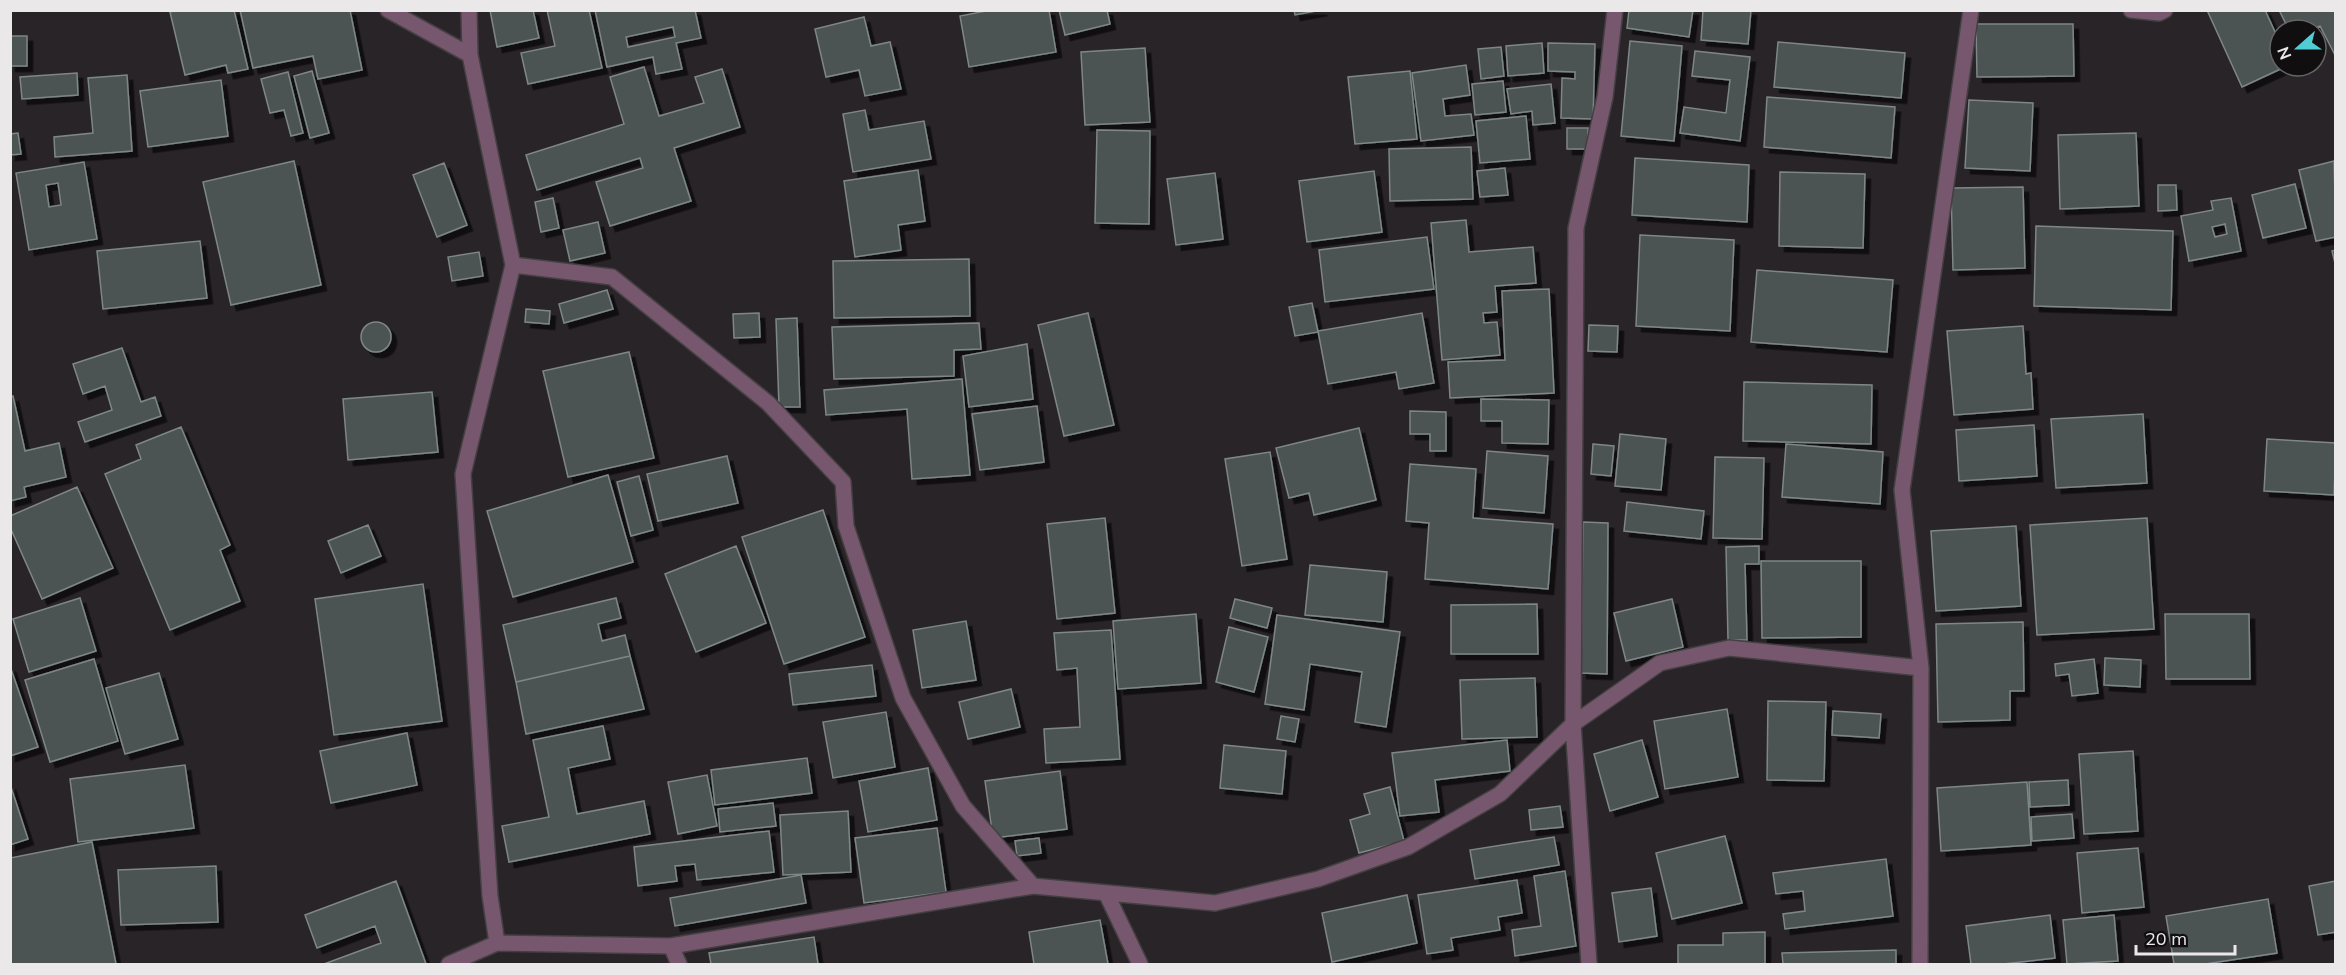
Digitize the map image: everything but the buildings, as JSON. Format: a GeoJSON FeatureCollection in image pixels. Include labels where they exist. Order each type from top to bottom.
{"type":"FeatureCollection","features":[{"type":"Feature","properties":{"kind":"street"},"geometry":{"type":"LineString","coordinates":[[388,10],[470,55]]}},
{"type":"Feature","properties":{"kind":"street"},"geometry":{"type":"LineString","coordinates":[[469,10],[470,55],[513,266],[463,474],[490,896],[497,943]]}},
{"type":"Feature","properties":{"kind":"street"},"geometry":{"type":"LineString","coordinates":[[1589,964],[1573,724],[1576,228],[1605,97],[1615,10]]}},
{"type":"Feature","properties":{"kind":"street"},"geometry":{"type":"LineString","coordinates":[[1920,964],[1921,668],[1902,490],[1971,10]]}},
{"type":"Feature","properties":{"kind":"street"},"geometry":{"type":"LineString","coordinates":[[2131,10],[2159,13],[2165,10]]}},
{"type":"Feature","properties":{"kind":"street"},"geometry":{"type":"LineString","coordinates":[[513,266],[612,277],[768,403],[843,482],[846,526],[903,698],[963,806],[1033,886]]}},
{"type":"Feature","properties":{"kind":"street"},"geometry":{"type":"LineString","coordinates":[[449,964],[497,943],[671,946],[1033,886],[1215,903],[1318,879],[1408,847],[1500,794],[1573,724],[1660,663],[1729,648],[1921,668]]}},
{"type":"Feature","properties":{"kind":"street"},"geometry":{"type":"LineString","coordinates":[[1106,893],[1140,964]]}},
{"type":"Feature","properties":{"kind":"street"},"geometry":{"type":"LineString","coordinates":[[671,946],[679,964]]}}]}
